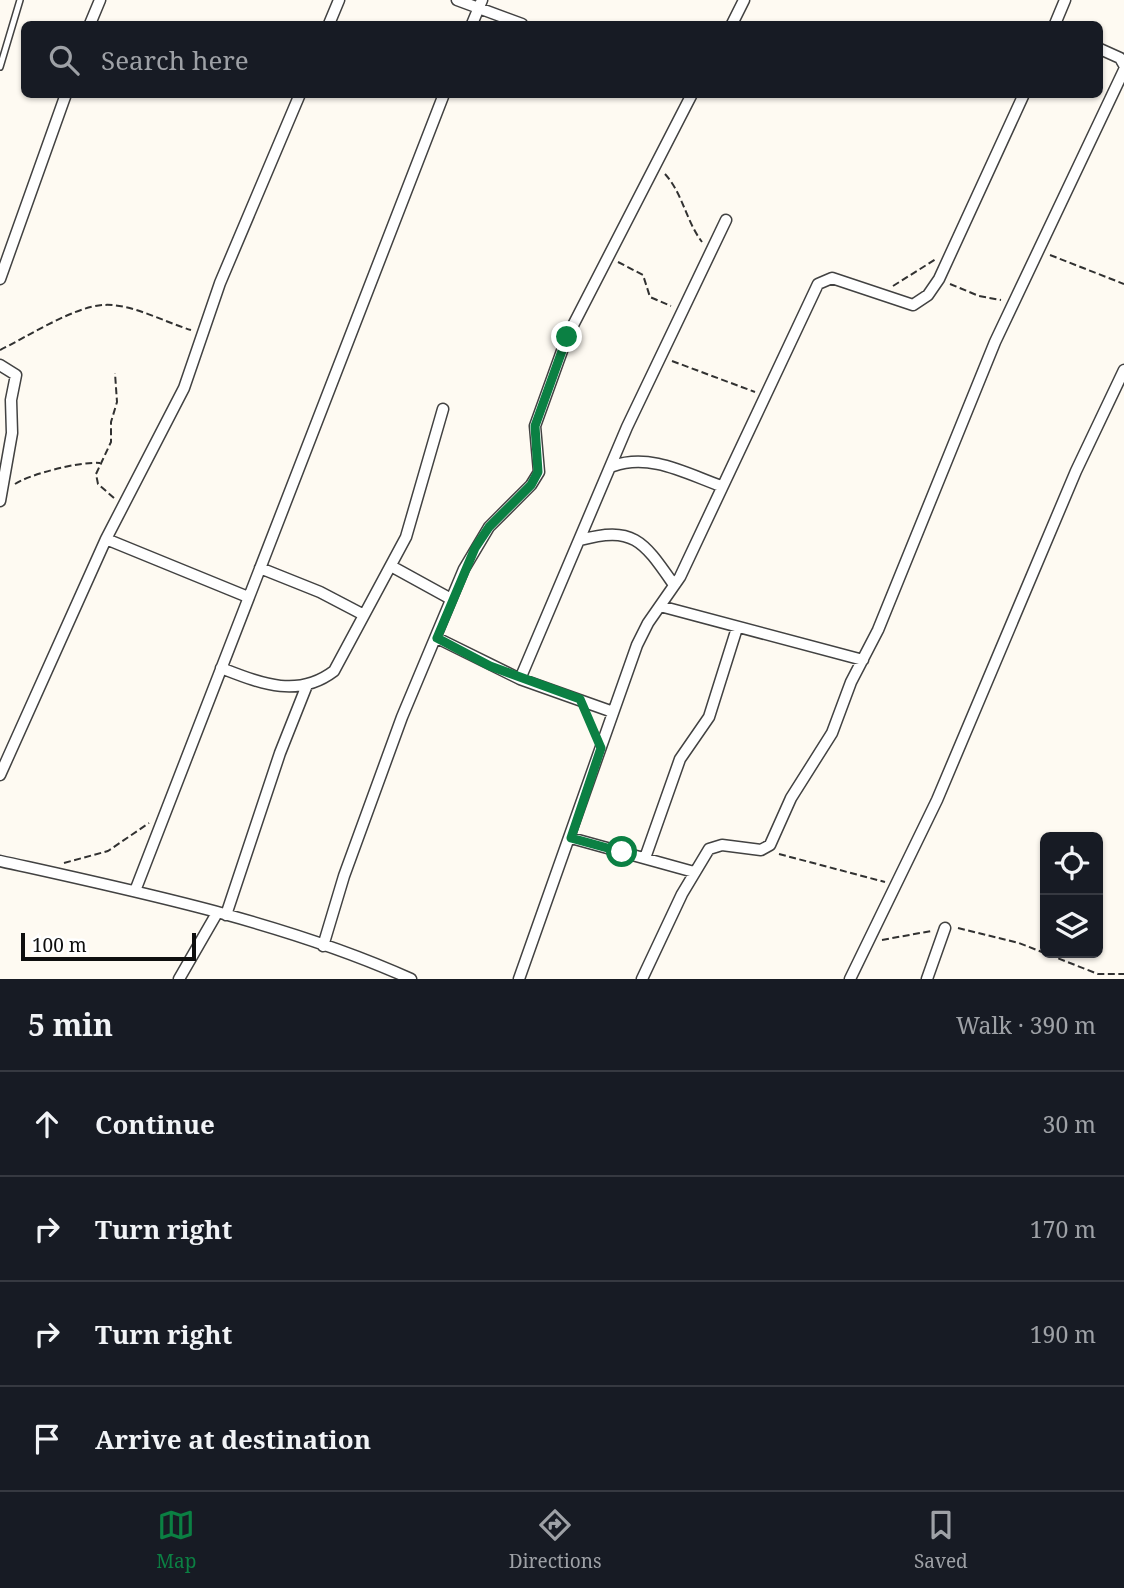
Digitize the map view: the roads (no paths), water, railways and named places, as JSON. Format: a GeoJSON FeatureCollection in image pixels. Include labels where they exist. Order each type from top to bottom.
{"type":"FeatureCollection","features":[{"type":"Feature","properties":{"kind":"street"},"geometry":{"type":"LineString","coordinates":[[91,21],[100,0]]}},
{"type":"Feature","properties":{"kind":"street"},"geometry":{"type":"LineString","coordinates":[[330,21],[339,0]]}},
{"type":"Feature","properties":{"kind":"street"},"geometry":{"type":"LineString","coordinates":[[457,0],[480,4],[516,21]]}},
{"type":"Feature","properties":{"kind":"street"},"geometry":{"type":"LineString","coordinates":[[734,21],[744,0]]}},
{"type":"Feature","properties":{"kind":"street"},"geometry":{"type":"LineString","coordinates":[[1056,21],[1065,0]]}},
{"type":"Feature","properties":{"kind":"street"},"geometry":{"type":"LineString","coordinates":[[473,21],[480,4]]}},
{"type":"Feature","properties":{"kind":"street"},"geometry":{"type":"LineString","coordinates":[[1103,50],[1120,58],[1124,65]]}},
{"type":"Feature","properties":{"kind":"street"},"geometry":{"type":"LineString","coordinates":[[642,979],[694,872],[713,846],[765,849],[791,798],[832,733],[978,381],[1124,70]]}},
{"type":"Feature","properties":{"kind":"street"},"geometry":{"type":"LineString","coordinates":[[0,279],[65,98]]}},
{"type":"Feature","properties":{"kind":"street"},"geometry":{"type":"LineString","coordinates":[[0,775],[106,538],[174,409],[220,283],[298,98]]}},
{"type":"Feature","properties":{"kind":"street"},"geometry":{"type":"LineString","coordinates":[[135,891],[442,98]]}},
{"type":"Feature","properties":{"kind":"street"},"geometry":{"type":"LineString","coordinates":[[323,946],[344,876],[379,778],[451,599],[475,548],[489,527],[531,485],[538,472],[535,426],[567,337],[690,98]]}},
{"type":"Feature","properties":{"kind":"street"},"geometry":{"type":"LineString","coordinates":[[519,979],[643,633],[674,585],[820,281],[832,278],[913,305],[928,295],[939,279],[1022,98]]}},
{"type":"Feature","properties":{"kind":"street"},"geometry":{"type":"LineString","coordinates":[[520,679],[665,349],[726,220]]}},
{"type":"Feature","properties":{"kind":"street"},"geometry":{"type":"LineString","coordinates":[[0,365],[16,375],[11,400],[12,433],[0,501]]}},
{"type":"Feature","properties":{"kind":"street"},"geometry":{"type":"LineString","coordinates":[[850,979],[937,800],[1071,482],[1124,370]]}},
{"type":"Feature","properties":{"kind":"street"},"geometry":{"type":"LineString","coordinates":[[221,668],[269,685],[287,688],[307,685],[334,671],[391,566],[416,506],[443,409]]}},
{"type":"Feature","properties":{"kind":"street"},"geometry":{"type":"LineString","coordinates":[[613,466],[630,460],[647,461],[720,486]]}},
{"type":"Feature","properties":{"kind":"street"},"geometry":{"type":"LineString","coordinates":[[580,540],[615,532],[630,537],[656,561],[674,585]]}},
{"type":"Feature","properties":{"kind":"street"},"geometry":{"type":"LineString","coordinates":[[106,538],[248,597]]}},
{"type":"Feature","properties":{"kind":"street"},"geometry":{"type":"LineString","coordinates":[[391,566],[451,599]]}},
{"type":"Feature","properties":{"kind":"street"},"geometry":{"type":"LineString","coordinates":[[260,568],[320,592],[364,615]]}},
{"type":"Feature","properties":{"kind":"street"},"geometry":{"type":"LineString","coordinates":[[660,606],[863,660]]}},
{"type":"Feature","properties":{"kind":"street"},"geometry":{"type":"LineString","coordinates":[[645,858],[680,759],[709,717],[737,628]]}},
{"type":"Feature","properties":{"kind":"street"},"geometry":{"type":"LineString","coordinates":[[437,638],[520,679],[613,712]]}},
{"type":"Feature","properties":{"kind":"street"},"geometry":{"type":"LineString","coordinates":[[179,979],[221,914],[307,685]]}},
{"type":"Feature","properties":{"kind":"street"},"geometry":{"type":"LineString","coordinates":[[571,838],[694,872]]}},
{"type":"Feature","properties":{"kind":"street"},"geometry":{"type":"LineString","coordinates":[[0,861],[135,891],[221,914],[323,946],[411,979]]}},
{"type":"Feature","properties":{"kind":"street"},"geometry":{"type":"LineString","coordinates":[[927,979],[945,928]]}},
{"type":"Feature","properties":{"kind":"lane"},"geometry":{"type":"LineString","coordinates":[[0,67],[20,0]]}}]}
